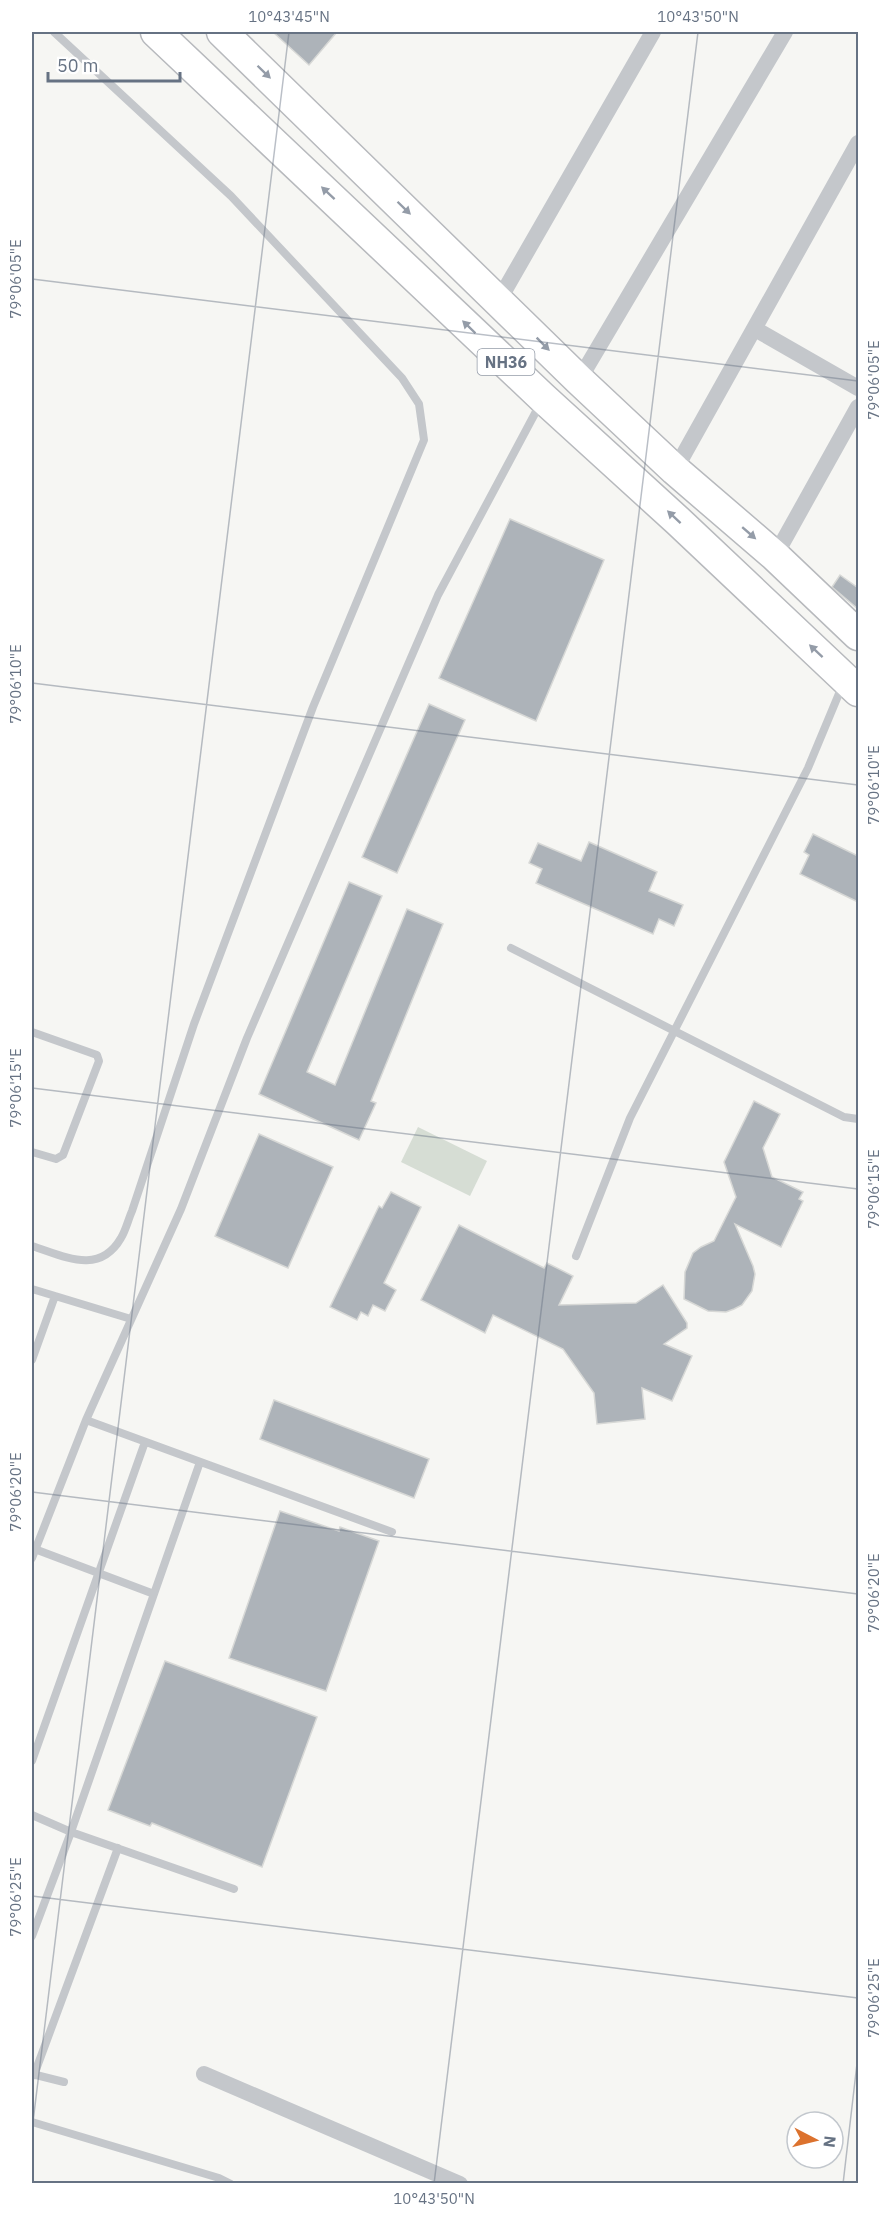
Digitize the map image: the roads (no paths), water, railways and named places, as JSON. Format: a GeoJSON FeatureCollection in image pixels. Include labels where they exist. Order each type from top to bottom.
{"type":"FeatureCollection","features":[{"type":"Feature","properties":{"kind":"highway","name":"NH36"},"geometry":{"type":"LineString","coordinates":[[156,32],[543,398],[678,520],[852,685]]}},
{"type":"Feature","properties":{"kind":"highway","name":"NH36"},"geometry":{"type":"LineString","coordinates":[[222,32],[579,380],[675,470],[775,556],[858,635]]}},
{"type":"Feature","properties":{"kind":"street"},"geometry":{"type":"LineString","coordinates":[[499,300],[653,32]]}},
{"type":"Feature","properties":{"kind":"street"},"geometry":{"type":"LineString","coordinates":[[579,380],[785,32]]}},
{"type":"Feature","properties":{"kind":"street"},"geometry":{"type":"LineString","coordinates":[[675,470],[858,142]]}},
{"type":"Feature","properties":{"kind":"street"},"geometry":{"type":"LineString","coordinates":[[755,328],[858,388]]}},
{"type":"Feature","properties":{"kind":"street"},"geometry":{"type":"LineString","coordinates":[[775,556],[858,407]]}},
{"type":"Feature","properties":{"kind":"street"},"geometry":{"type":"LineString","coordinates":[[204,2074],[460,2184]]}},
{"type":"Feature","properties":{"kind":"lane"},"geometry":{"type":"LineString","coordinates":[[32,1246],[81,1262],[98,1260],[120,1239],[132,1211],[194,1024],[313,707],[424,440],[419,404],[402,378],[231,196],[54,32]]}},
{"type":"Feature","properties":{"kind":"lane"},"geometry":{"type":"LineString","coordinates":[[154,1594],[99,1573],[33,1552],[86,1420],[181,1209],[247,1038],[438,595],[543,398]]}},
{"type":"Feature","properties":{"kind":"lane"},"geometry":{"type":"LineString","coordinates":[[576,1256],[630,1118],[852,685]]}},
{"type":"Feature","properties":{"kind":"lane"},"geometry":{"type":"LineString","coordinates":[[511,948],[844,1117],[858,1119]]}},
{"type":"Feature","properties":{"kind":"lane"},"geometry":{"type":"LineString","coordinates":[[32,1032],[97,1055],[99,1061],[63,1155],[56,1159],[32,1152]]}},
{"type":"Feature","properties":{"kind":"lane"},"geometry":{"type":"LineString","coordinates":[[32,1288],[131,1319]]}},
{"type":"Feature","properties":{"kind":"lane"},"geometry":{"type":"LineString","coordinates":[[32,1360],[55,1296]]}},
{"type":"Feature","properties":{"kind":"lane"},"geometry":{"type":"LineString","coordinates":[[86,1420],[392,1532]]}},
{"type":"Feature","properties":{"kind":"lane"},"geometry":{"type":"LineString","coordinates":[[32,1761],[145,1442]]}},
{"type":"Feature","properties":{"kind":"lane"},"geometry":{"type":"LineString","coordinates":[[32,1936],[71,1832],[200,1462]]}},
{"type":"Feature","properties":{"kind":"lane"},"geometry":{"type":"LineString","coordinates":[[32,1815],[71,1832],[234,1889]]}},
{"type":"Feature","properties":{"kind":"lane"},"geometry":{"type":"LineString","coordinates":[[64,2082],[33,2074],[118,1848]]}},
{"type":"Feature","properties":{"kind":"lane"},"geometry":{"type":"LineString","coordinates":[[32,2122],[219,2178],[231,2184]]}}]}
